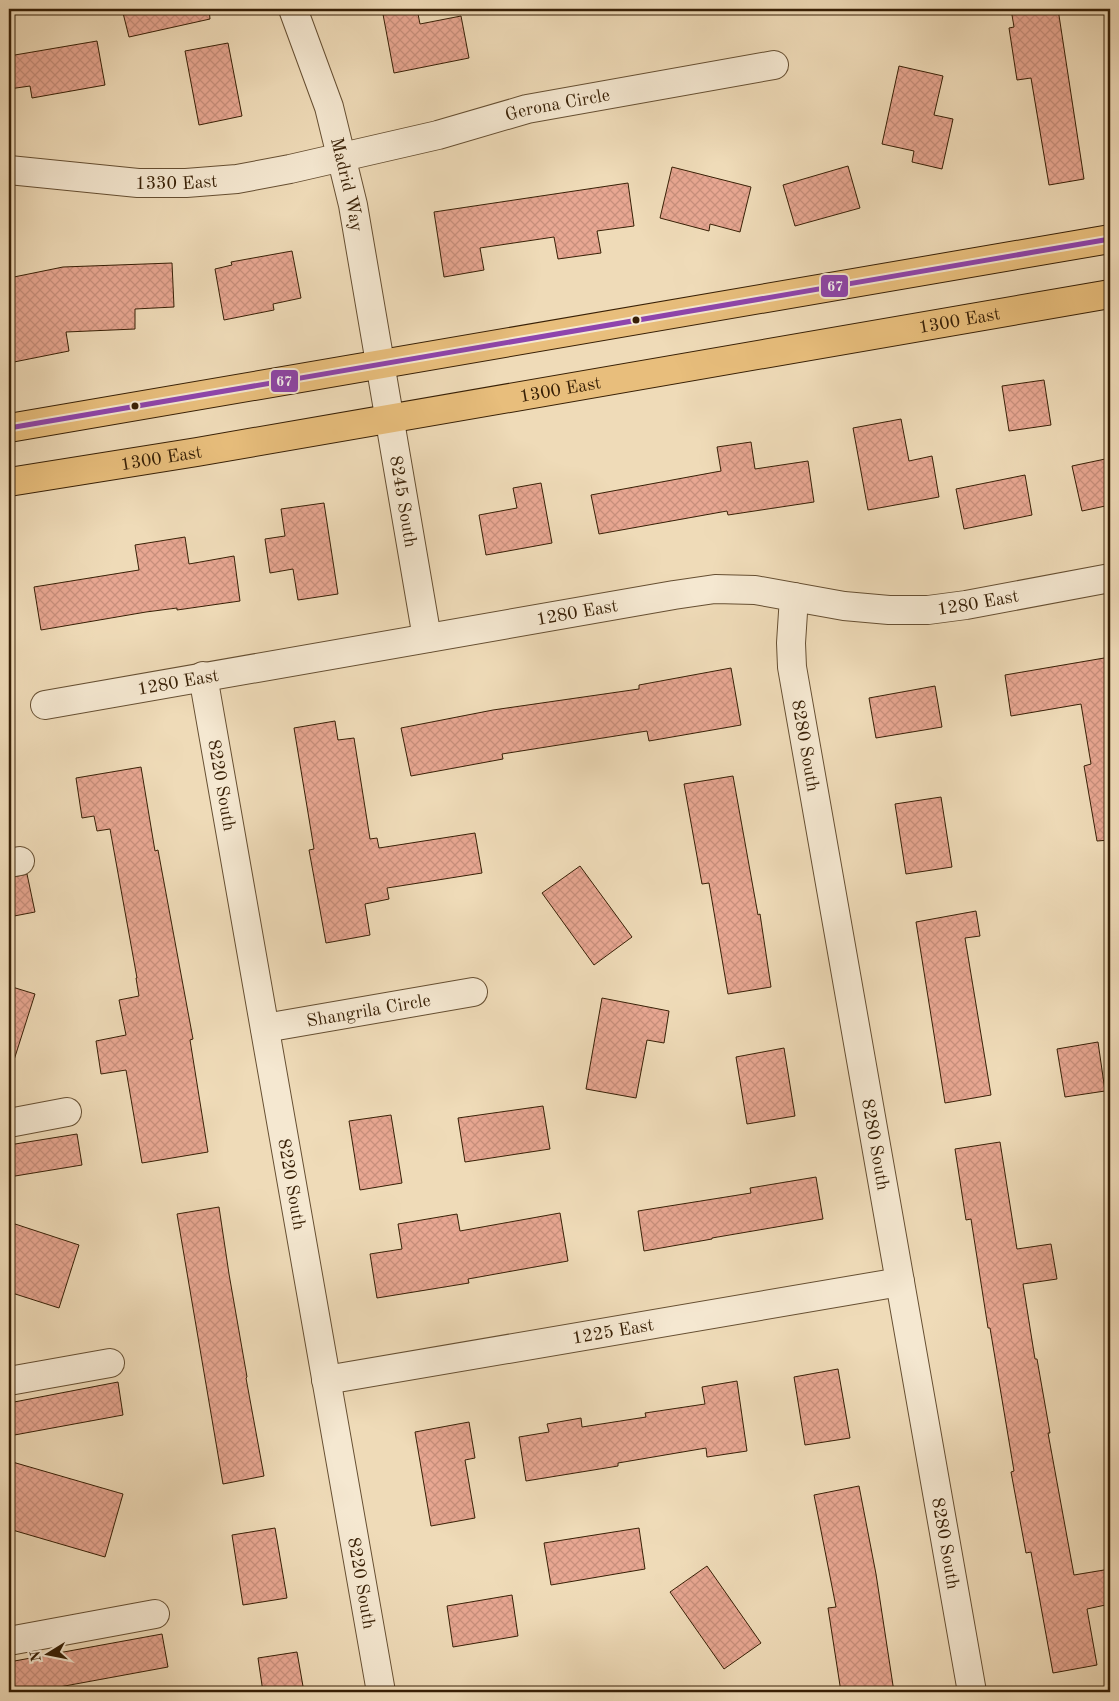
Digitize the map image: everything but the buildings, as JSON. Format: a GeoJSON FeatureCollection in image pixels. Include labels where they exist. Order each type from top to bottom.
{"type":"FeatureCollection","features":[{"type":"Feature","properties":{"kind":"main road"},"geometry":{"type":"LineString","coordinates":[[9,428],[1110,240]]}},
{"type":"Feature","properties":{"kind":"main road","name":"1300 East"},"geometry":{"type":"LineString","coordinates":[[9,482],[197,452],[1110,294]]}},
{"type":"Feature","properties":{"kind":"street","name":"Madrid Way"},"geometry":{"type":"LineString","coordinates":[[293,9],[329,108],[342,157],[353,205],[381,364]]}},
{"type":"Feature","properties":{"kind":"street","name":"Gerona Circle"},"geometry":{"type":"LineString","coordinates":[[342,157],[438,135],[527,109],[774,65]]}},
{"type":"Feature","properties":{"kind":"street","name":"1330 East"},"geometry":{"type":"LineString","coordinates":[[9,170],[138,184],[186,183],[238,179],[342,157]]}},
{"type":"Feature","properties":{"kind":"street","name":"8245 South"},"geometry":{"type":"LineString","coordinates":[[381,364],[428,638]]}},
{"type":"Feature","properties":{"kind":"street","name":"1280 East"},"geometry":{"type":"LineString","coordinates":[[45,705],[203,676],[715,589],[755,590],[844,606],[880,610],[928,610],[966,605],[1110,578]]}},
{"type":"Feature","properties":{"kind":"street","name":"8280 South"},"geometry":{"type":"LineString","coordinates":[[794,597],[791,643],[792,667],[972,1692]]}},
{"type":"Feature","properties":{"kind":"street","name":"8220 South"},"geometry":{"type":"LineString","coordinates":[[203,676],[381,1692]]}},
{"type":"Feature","properties":{"kind":"street","name":"Shangrila Circle"},"geometry":{"type":"LineString","coordinates":[[264,1028],[473,992]]}},
{"type":"Feature","properties":{"kind":"street"},"geometry":{"type":"LineString","coordinates":[[9,1122],[67,1112]]}},
{"type":"Feature","properties":{"kind":"street","name":"1225 East"},"geometry":{"type":"LineString","coordinates":[[326,1380],[900,1282]]}},
{"type":"Feature","properties":{"kind":"street"},"geometry":{"type":"LineString","coordinates":[[9,1381],[110,1363]]}},
{"type":"Feature","properties":{"kind":"street"},"geometry":{"type":"LineString","coordinates":[[9,1640],[155,1614]]}},
{"type":"Feature","properties":{"kind":"transit line","name":"67"},"geometry":{"type":"LineString","coordinates":[[9,428],[1110,239]]}}]}
